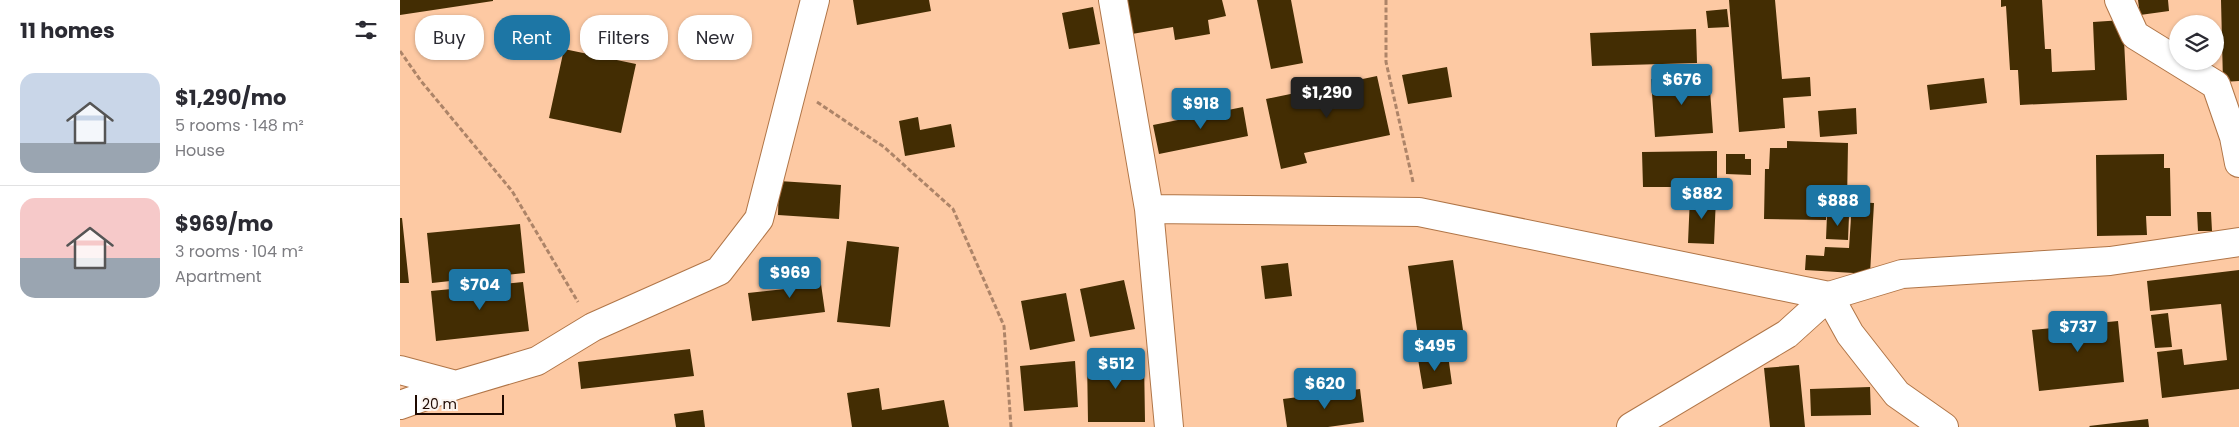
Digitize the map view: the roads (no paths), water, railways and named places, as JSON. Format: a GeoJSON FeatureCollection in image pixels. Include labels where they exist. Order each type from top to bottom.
{"type":"FeatureCollection","features":[{"type":"Feature","properties":{"kind":"street"},"geometry":{"type":"LineString","coordinates":[[400,404],[537,361],[593,327],[719,271],[759,218],[815,0]]}},
{"type":"Feature","properties":{"kind":"street"},"geometry":{"type":"LineString","coordinates":[[1113,0],[1149,209],[1169,427]]}},
{"type":"Feature","properties":{"kind":"street"},"geometry":{"type":"LineString","coordinates":[[2119,0],[2135,36],[2216,85],[2234,137],[2239,163]]}},
{"type":"Feature","properties":{"kind":"street"},"geometry":{"type":"LineString","coordinates":[[1149,209],[1420,212],[1829,296],[1850,334],[1897,394],[1944,427]]}},
{"type":"Feature","properties":{"kind":"street"},"geometry":{"type":"LineString","coordinates":[[1631,427],[1787,334],[1829,296],[1902,274],[2110,261],[2239,242]]}},
{"type":"Feature","properties":{"kind":"street"},"geometry":{"type":"LineString","coordinates":[[400,370],[456,385]]}}]}
